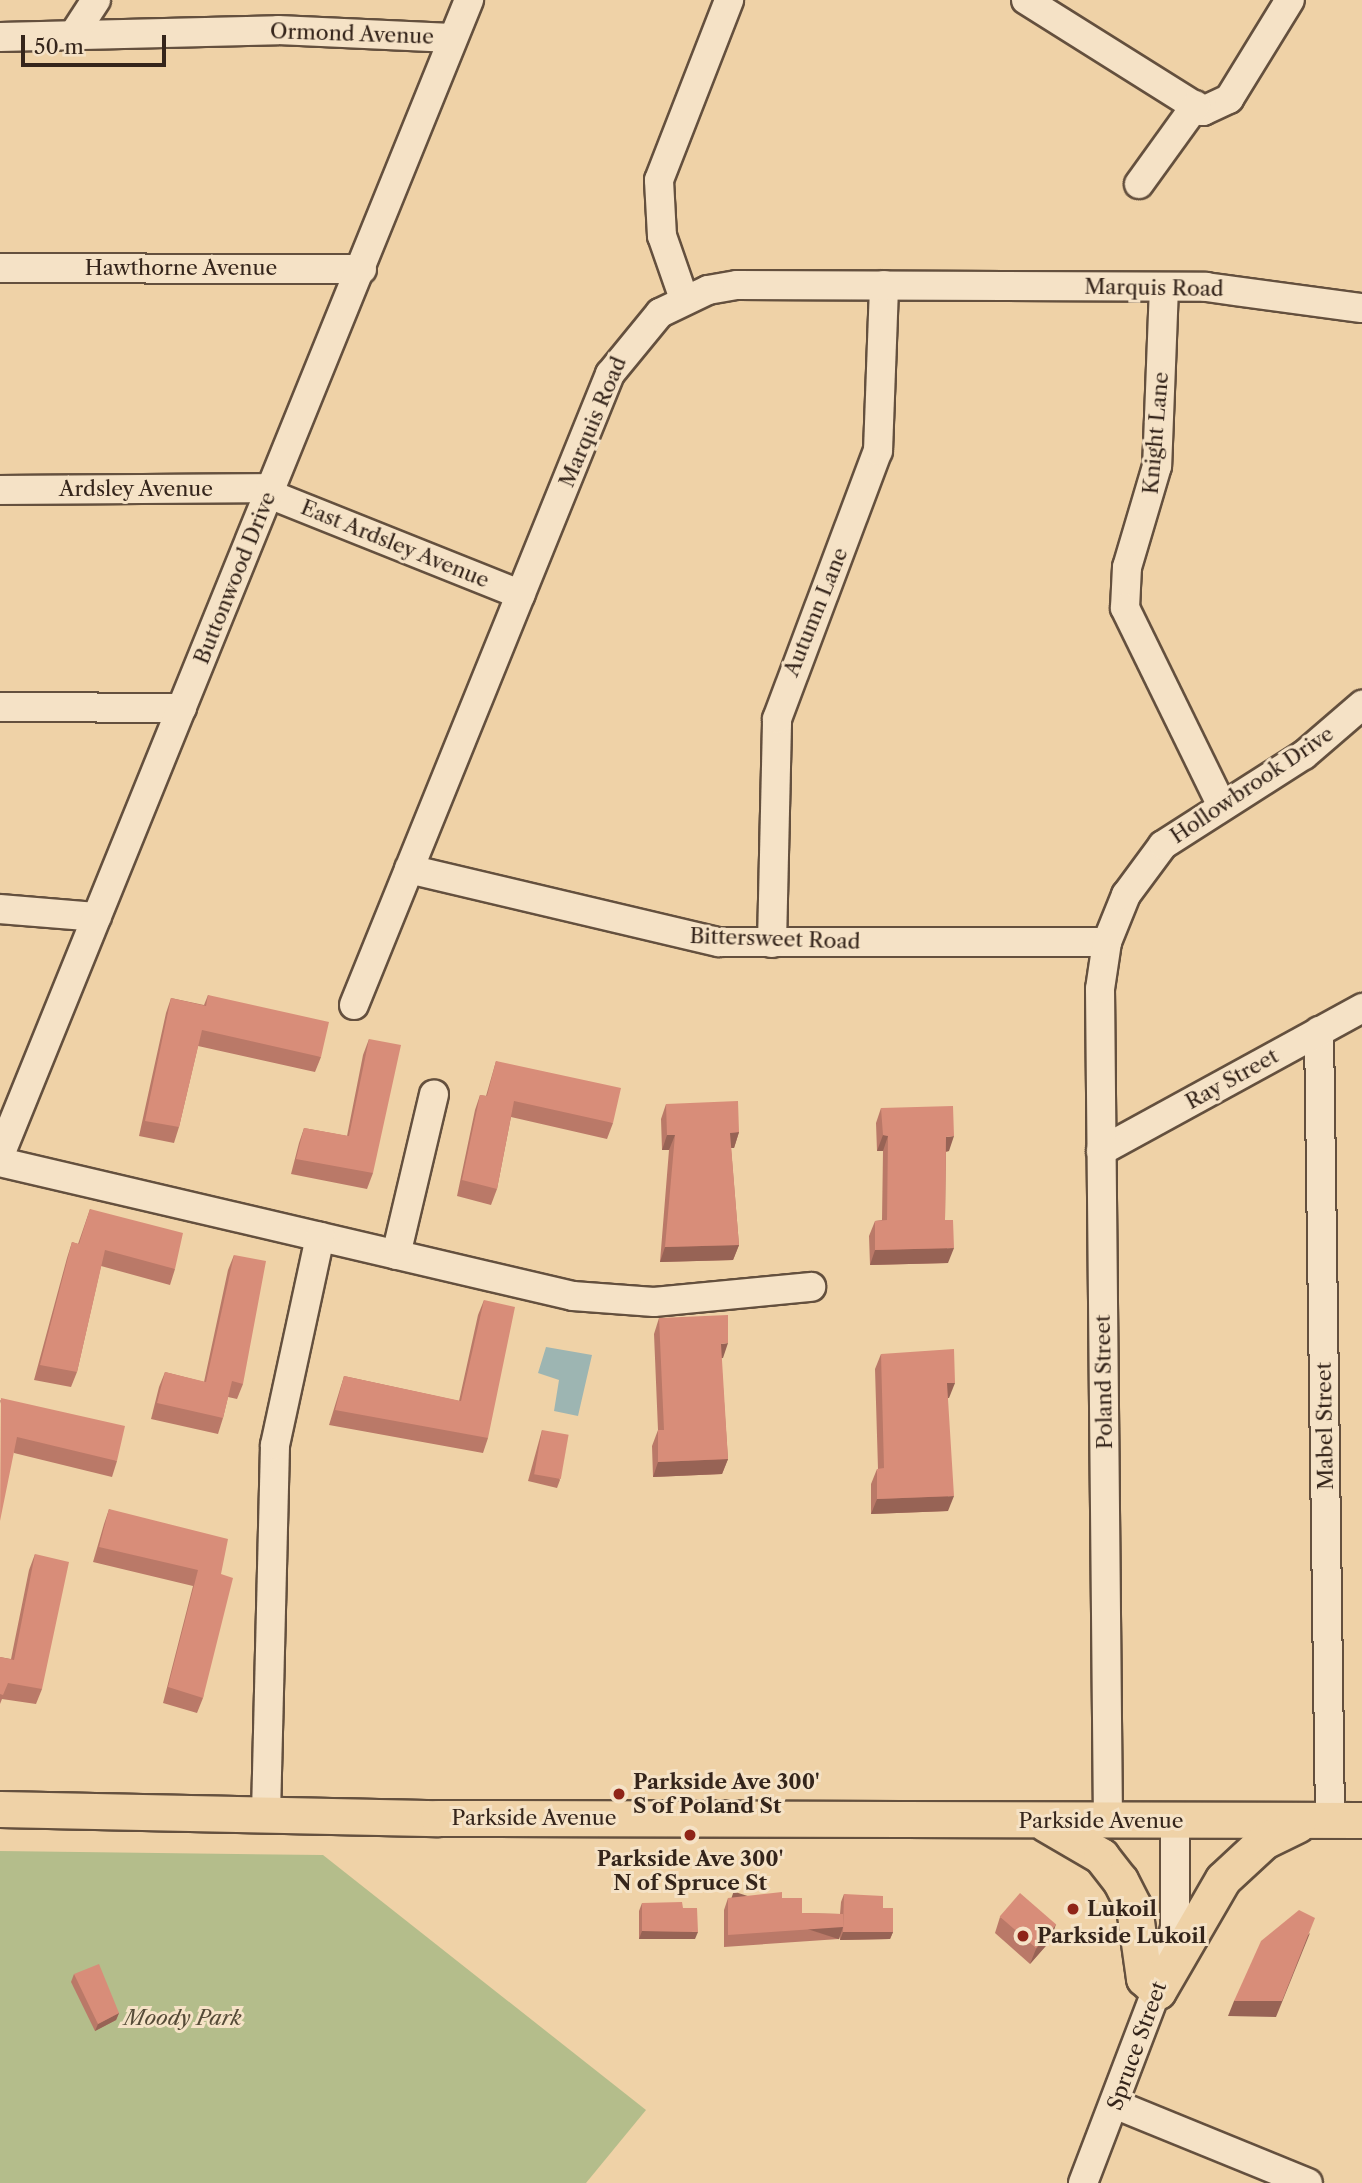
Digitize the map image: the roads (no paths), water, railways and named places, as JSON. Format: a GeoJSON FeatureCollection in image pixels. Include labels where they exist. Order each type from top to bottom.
{"type":"FeatureCollection","features":[{"type":"Feature","properties":{"kind":"main road","name":"Parkside Avenue"},"geometry":{"type":"LineString","coordinates":[[0,1809],[266,1814],[1331,1822]]}},
{"type":"Feature","properties":{"kind":"main road"},"geometry":{"type":"LineString","coordinates":[[1040,1821],[1101,1856],[1120,1880],[1134,1907],[1144,1978],[1157,1991],[1223,1879],[1264,1841],[1331,1822]]}},
{"type":"Feature","properties":{"kind":"street"},"geometry":{"type":"LineString","coordinates":[[72,37],[96,0]]}},
{"type":"Feature","properties":{"kind":"street","name":"Buttonwood Drive"},"geometry":{"type":"LineString","coordinates":[[0,1155],[469,0]]}},
{"type":"Feature","properties":{"kind":"street"},"geometry":{"type":"LineString","coordinates":[[684,299],[662,236],[659,180],[729,0]]}},
{"type":"Feature","properties":{"kind":"street"},"geometry":{"type":"LineString","coordinates":[[1026,0],[1196,104],[1203,111],[1224,105],[1290,0]]}},
{"type":"Feature","properties":{"kind":"street","name":"Ormond Avenue"},"geometry":{"type":"LineString","coordinates":[[0,37],[278,30],[453,38]]}},
{"type":"Feature","properties":{"kind":"street"},"geometry":{"type":"LineString","coordinates":[[1139,184],[1196,104]]}},
{"type":"Feature","properties":{"kind":"street","name":"Hawthorne Avenue"},"geometry":{"type":"LineString","coordinates":[[0,268],[362,269]]}},
{"type":"Feature","properties":{"kind":"street","name":"Marquis Road"},"geometry":{"type":"LineString","coordinates":[[354,1005],[610,374],[640,330],[684,299],[737,285],[1164,287],[1259,290],[1362,308]]}},
{"type":"Feature","properties":{"kind":"street","name":"Autumn Lane"},"geometry":{"type":"LineString","coordinates":[[772,943],[777,719],[878,451],[884,285]]}},
{"type":"Feature","properties":{"kind":"street","name":"Knight Lane"},"geometry":{"type":"LineString","coordinates":[[1164,287],[1157,466],[1127,567],[1125,608],[1222,804]]}},
{"type":"Feature","properties":{"kind":"street","name":"Ardsley Avenue"},"geometry":{"type":"LineString","coordinates":[[0,490],[271,491]]}},
{"type":"Feature","properties":{"kind":"street","name":"East Ardsley Avenue"},"geometry":{"type":"LineString","coordinates":[[271,491],[521,595]]}},
{"type":"Feature","properties":{"kind":"street","name":"Hollowbrook Drive"},"geometry":{"type":"LineString","coordinates":[[1107,942],[1142,870],[1186,825],[1304,755],[1362,705]]}},
{"type":"Feature","properties":{"kind":"street"},"geometry":{"type":"LineString","coordinates":[[0,708],[182,708]]}},
{"type":"Feature","properties":{"kind":"street","name":"Bittersweet Road"},"geometry":{"type":"LineString","coordinates":[[409,869],[673,935],[772,943],[1107,942]]}},
{"type":"Feature","properties":{"kind":"street"},"geometry":{"type":"LineString","coordinates":[[0,909],[97,917]]}},
{"type":"Feature","properties":{"kind":"street","name":"Poland Street"},"geometry":{"type":"LineString","coordinates":[[1107,942],[1100,989],[1108,1822]]}},
{"type":"Feature","properties":{"kind":"street","name":"Ray Street"},"geometry":{"type":"LineString","coordinates":[[1101,1151],[1362,1008]]}},
{"type":"Feature","properties":{"kind":"street","name":"Mabel Street"},"geometry":{"type":"LineString","coordinates":[[1320,1031],[1331,1822]]}},
{"type":"Feature","properties":{"kind":"street"},"geometry":{"type":"LineString","coordinates":[[396,1255],[435,1094]]}},
{"type":"Feature","properties":{"kind":"street"},"geometry":{"type":"LineString","coordinates":[[0,1162],[396,1255],[613,1301],[811,1287]]}},
{"type":"Feature","properties":{"kind":"street"},"geometry":{"type":"LineString","coordinates":[[266,1814],[275,1445],[320,1237]]}},
{"type":"Feature","properties":{"kind":"street","name":"Spruce Street"},"geometry":{"type":"LineString","coordinates":[[1083,2183],[1117,2105],[1157,1991],[1175,1926],[1175,1822]]}},
{"type":"Feature","properties":{"kind":"street"},"geometry":{"type":"LineString","coordinates":[[1117,2105],[1308,2183]]}},
{"type":"Feature","properties":{"kind":"water"},"geometry":{"type":"Polygon","coordinates":[[[546,1347],[592,1355],[578,1416],[554,1411],[559,1380],[538,1373],[546,1347]]]}},
{"type":"Feature","properties":{"kind":"place","name":"Parkside Ave 300' S of Poland St"},"geometry":{"type":"Point","coordinates":[619,1794]}},
{"type":"Feature","properties":{"kind":"place","name":"Parkside Ave 300' N of Spruce St"},"geometry":{"type":"Point","coordinates":[690,1835]}},
{"type":"Feature","properties":{"kind":"place","name":"Lukoil"},"geometry":{"type":"Point","coordinates":[1073,1909]}},
{"type":"Feature","properties":{"kind":"place","name":"Parkside Lukoil"},"geometry":{"type":"Point","coordinates":[1023,1936]}},
{"type":"Feature","properties":{"kind":"park label","name":"Moody Park"},"geometry":{"type":"Point","coordinates":[183,2018]}}]}
